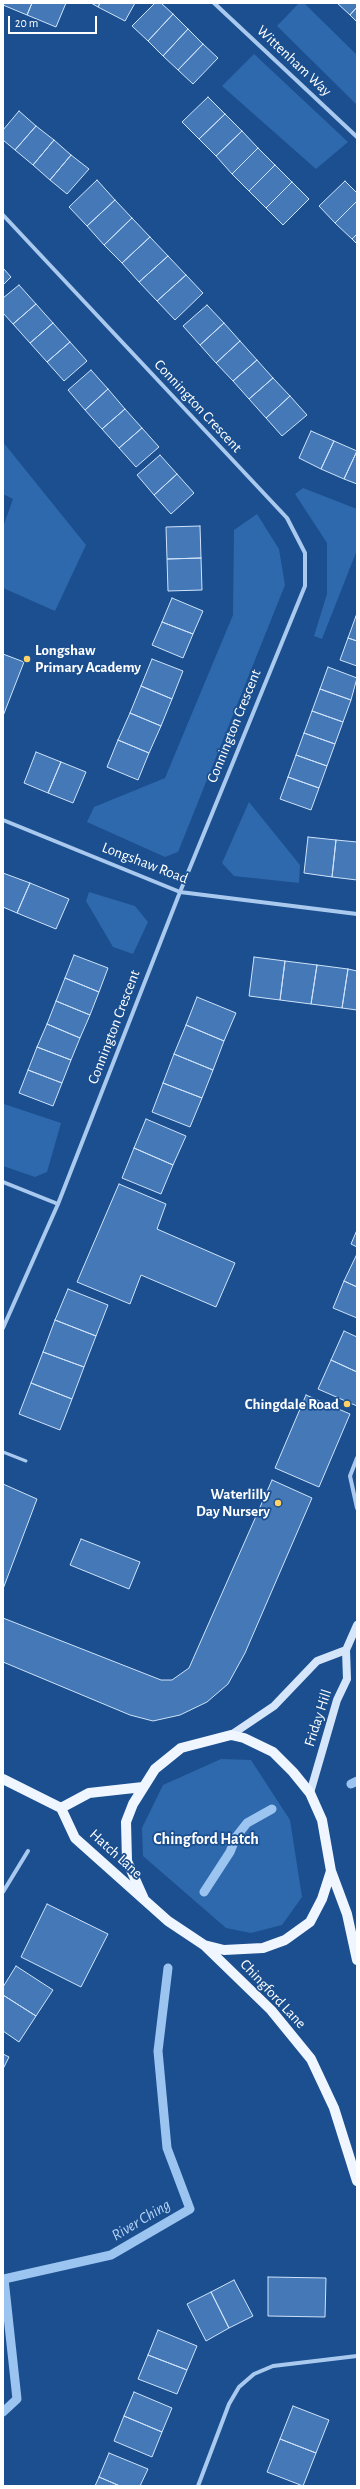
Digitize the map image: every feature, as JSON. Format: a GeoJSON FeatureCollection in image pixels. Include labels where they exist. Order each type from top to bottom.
{"type":"FeatureCollection","features":[{"type":"Feature","properties":{"kind":"main road","name":"Friday Hill"},"geometry":{"type":"LineString","coordinates":[[310,1793],[337,1700],[347,1679],[346,1650],[357,1624]]}},
{"type":"Feature","properties":{"kind":"main road","name":"Friday Hill"},"geometry":{"type":"LineString","coordinates":[[231,1735],[274,1706],[317,1661],[346,1650]]}},
{"type":"Feature","properties":{"kind":"main road"},"geometry":{"type":"LineString","coordinates":[[144,1899],[127,1861],[125,1839],[126,1822],[143,1786],[155,1769],[180,1748],[231,1735],[244,1738],[273,1752],[293,1772],[310,1793],[322,1820],[331,1871],[348,1914],[357,1960]]}},
{"type":"Feature","properties":{"kind":"main road"},"geometry":{"type":"LineString","coordinates":[[3,1779],[61,1808],[88,1793],[143,1786]]}},
{"type":"Feature","properties":{"kind":"main road","name":"Hatch Lane"},"geometry":{"type":"LineString","coordinates":[[61,1808],[75,1838],[168,1921],[188,1936],[204,1945]]}},
{"type":"Feature","properties":{"kind":"main road"},"geometry":{"type":"LineString","coordinates":[[204,1945],[224,1950],[244,1951],[263,1948],[285,1940],[310,1922],[322,1899],[331,1871]]}},
{"type":"Feature","properties":{"kind":"main road","name":"Chingford Lane"},"geometry":{"type":"LineString","coordinates":[[204,1945],[272,2010],[311,2059],[334,2108],[357,2181]]}},
{"type":"Feature","properties":{"kind":"street","name":"Wittenham Way"},"geometry":{"type":"LineString","coordinates":[[214,3],[357,137]]}},
{"type":"Feature","properties":{"kind":"street","name":"Connington Crescent"},"geometry":{"type":"LineString","coordinates":[[3,215],[287,518],[305,553],[304,586],[180,892],[58,1204],[3,1328]]}},
{"type":"Feature","properties":{"kind":"street","name":"Longshaw Road"},"geometry":{"type":"LineString","coordinates":[[3,820],[180,892],[357,914]]}},
{"type":"Feature","properties":{"kind":"street"},"geometry":{"type":"LineString","coordinates":[[3,1182],[58,1204]]}},
{"type":"Feature","properties":{"kind":"street"},"geometry":{"type":"LineString","coordinates":[[357,1458],[350,1476],[357,1508]]}},
{"type":"Feature","properties":{"kind":"street"},"geometry":{"type":"LineString","coordinates":[[3,1892],[28,1851]]}},
{"type":"Feature","properties":{"kind":"street"},"geometry":{"type":"LineString","coordinates":[[198,2486],[229,2404],[239,2387],[254,2374],[273,2366],[357,2356]]}},
{"type":"Feature","properties":{"kind":"lane"},"geometry":{"type":"LineString","coordinates":[[3,1452],[26,1461]]}},
{"type":"Feature","properties":{"kind":"shaded area"},"geometry":{"type":"Polygon","coordinates":[[[299,3],[304,3],[357,55],[357,105],[277,26],[299,3]]]}},
{"type":"Feature","properties":{"kind":"shaded area"},"geometry":{"type":"Polygon","coordinates":[[[254,54],[348,142],[316,169],[222,86],[254,54]]]}},
{"type":"Feature","properties":{"kind":"shaded area"},"geometry":{"type":"Polygon","coordinates":[[[3,442],[86,545],[55,611],[3,588],[3,527],[13,499],[3,494],[3,442]]]}},
{"type":"Feature","properties":{"kind":"shaded area"},"geometry":{"type":"Polygon","coordinates":[[[303,488],[357,509],[357,550],[322,639],[314,636],[327,594],[327,543],[295,494],[303,488]]]}},
{"type":"Feature","properties":{"kind":"shaded area"},"geometry":{"type":"Polygon","coordinates":[[[257,514],[279,549],[285,585],[178,852],[165,857],[87,822],[94,807],[165,778],[233,615],[234,530],[257,514]]]}},
{"type":"Feature","properties":{"kind":"shaded area"},"geometry":{"type":"Polygon","coordinates":[[[249,802],[300,865],[299,883],[234,876],[222,863],[249,802]]]}},
{"type":"Feature","properties":{"kind":"shaded area"},"geometry":{"type":"Polygon","coordinates":[[[89,892],[135,906],[148,922],[133,954],[113,947],[86,901],[89,892]]]}},
{"type":"Feature","properties":{"kind":"shaded area"},"geometry":{"type":"Polygon","coordinates":[[[4,1104],[61,1123],[47,1172],[35,1177],[3,1166],[4,1104]]]}},
{"type":"Feature","properties":{"kind":"shaded area"},"geometry":{"type":"Polygon","coordinates":[[[221,1759],[251,1760],[290,1820],[302,1897],[282,1925],[251,1933],[226,1928],[143,1856],[142,1828],[163,1785],[221,1759]]]}},
{"type":"Feature","properties":{"kind":"building"},"geometry":{"type":"Polygon","coordinates":[[[3,3],[32,3],[27,15],[3,5],[3,3]]]}},
{"type":"Feature","properties":{"kind":"building"},"geometry":{"type":"Polygon","coordinates":[[[32,3],[66,3],[56,27],[27,15],[32,3]]]}},
{"type":"Feature","properties":{"kind":"building"},"geometry":{"type":"Polygon","coordinates":[[[91,3],[100,3],[98,7],[91,3]]]}},
{"type":"Feature","properties":{"kind":"building"},"geometry":{"type":"Polygon","coordinates":[[[100,3],[135,3],[125,21],[98,7],[100,3]]]}},
{"type":"Feature","properties":{"kind":"building"},"geometry":{"type":"Polygon","coordinates":[[[155,3],[161,3],[173,14],[148,41],[132,26],[155,3]]]}},
{"type":"Feature","properties":{"kind":"building"},"geometry":{"type":"Polygon","coordinates":[[[337,3],[357,3],[357,7],[350,15],[337,3]]]}},
{"type":"Feature","properties":{"kind":"building"},"geometry":{"type":"Polygon","coordinates":[[[357,7],[357,22],[350,15],[357,7]]]}},
{"type":"Feature","properties":{"kind":"building"},"geometry":{"type":"Polygon","coordinates":[[[173,14],[188,29],[163,56],[148,41],[173,14]]]}},
{"type":"Feature","properties":{"kind":"building"},"geometry":{"type":"Polygon","coordinates":[[[188,29],[203,44],[178,70],[163,56],[188,29]]]}},
{"type":"Feature","properties":{"kind":"building"},"geometry":{"type":"Polygon","coordinates":[[[203,44],[218,58],[193,84],[178,70],[203,44]]]}},
{"type":"Feature","properties":{"kind":"building"},"geometry":{"type":"Polygon","coordinates":[[[208,97],[225,114],[199,139],[182,122],[208,97]]]}},
{"type":"Feature","properties":{"kind":"building"},"geometry":{"type":"Polygon","coordinates":[[[19,111],[36,126],[15,150],[3,140],[3,130],[19,111]]]}},
{"type":"Feature","properties":{"kind":"building"},"geometry":{"type":"Polygon","coordinates":[[[225,114],[242,131],[216,156],[199,139],[225,114]]]}},
{"type":"Feature","properties":{"kind":"building"},"geometry":{"type":"Polygon","coordinates":[[[36,126],[54,140],[33,165],[15,150],[36,126]]]}},
{"type":"Feature","properties":{"kind":"building"},"geometry":{"type":"Polygon","coordinates":[[[242,131],[258,148],[232,174],[216,156],[242,131]]]}},
{"type":"Feature","properties":{"kind":"building"},"geometry":{"type":"Polygon","coordinates":[[[54,140],[71,155],[50,180],[33,165],[54,140]]]}},
{"type":"Feature","properties":{"kind":"building"},"geometry":{"type":"Polygon","coordinates":[[[258,148],[275,165],[249,191],[232,174],[258,148]]]}},
{"type":"Feature","properties":{"kind":"building"},"geometry":{"type":"Polygon","coordinates":[[[71,155],[89,169],[67,194],[50,180],[71,155]]]}},
{"type":"Feature","properties":{"kind":"building"},"geometry":{"type":"Polygon","coordinates":[[[275,165],[292,182],[266,208],[249,191],[275,165]]]}},
{"type":"Feature","properties":{"kind":"building"},"geometry":{"type":"Polygon","coordinates":[[[97,180],[115,200],[87,226],[69,207],[97,180]]]}},
{"type":"Feature","properties":{"kind":"building"},"geometry":{"type":"Polygon","coordinates":[[[345,181],[357,193],[357,201],[335,223],[319,206],[345,181]]]}},
{"type":"Feature","properties":{"kind":"building"},"geometry":{"type":"Polygon","coordinates":[[[292,182],[309,199],[283,225],[266,208],[292,182]]]}},
{"type":"Feature","properties":{"kind":"building"},"geometry":{"type":"Polygon","coordinates":[[[115,200],[132,218],[104,245],[87,226],[115,200]]]}},
{"type":"Feature","properties":{"kind":"building"},"geometry":{"type":"Polygon","coordinates":[[[357,201],[357,234],[352,239],[335,223],[357,201]]]}},
{"type":"Feature","properties":{"kind":"building"},"geometry":{"type":"Polygon","coordinates":[[[132,218],[150,237],[122,263],[104,245],[132,218]]]}},
{"type":"Feature","properties":{"kind":"building"},"geometry":{"type":"Polygon","coordinates":[[[357,234],[357,244],[352,239],[357,234]]]}},
{"type":"Feature","properties":{"kind":"building"},"geometry":{"type":"Polygon","coordinates":[[[150,237],[168,256],[139,282],[122,263],[150,237]]]}},
{"type":"Feature","properties":{"kind":"building"},"geometry":{"type":"Polygon","coordinates":[[[168,256],[186,275],[157,301],[139,282],[168,256]]]}},
{"type":"Feature","properties":{"kind":"building"},"geometry":{"type":"Polygon","coordinates":[[[3,268],[11,277],[3,285],[3,268]]]}},
{"type":"Feature","properties":{"kind":"building"},"geometry":{"type":"Polygon","coordinates":[[[186,275],[203,293],[175,320],[157,301],[186,275]]]}},
{"type":"Feature","properties":{"kind":"building"},"geometry":{"type":"Polygon","coordinates":[[[19,285],[36,304],[13,324],[3,313],[3,298],[19,285]]]}},
{"type":"Feature","properties":{"kind":"building"},"geometry":{"type":"Polygon","coordinates":[[[36,304],[53,323],[30,343],[13,324],[36,304]]]}},
{"type":"Feature","properties":{"kind":"building"},"geometry":{"type":"Polygon","coordinates":[[[207,305],[224,323],[200,345],[183,326],[207,305]]]}},
{"type":"Feature","properties":{"kind":"building"},"geometry":{"type":"Polygon","coordinates":[[[53,323],[70,342],[47,362],[30,343],[53,323]]]}},
{"type":"Feature","properties":{"kind":"building"},"geometry":{"type":"Polygon","coordinates":[[[224,323],[240,341],[216,363],[200,345],[224,323]]]}},
{"type":"Feature","properties":{"kind":"building"},"geometry":{"type":"Polygon","coordinates":[[[240,341],[257,360],[233,381],[216,363],[240,341]]]}},
{"type":"Feature","properties":{"kind":"building"},"geometry":{"type":"Polygon","coordinates":[[[70,342],[87,361],[64,381],[47,362],[70,342]]]}},
{"type":"Feature","properties":{"kind":"building"},"geometry":{"type":"Polygon","coordinates":[[[257,360],[273,378],[249,399],[233,381],[257,360]]]}},
{"type":"Feature","properties":{"kind":"building"},"geometry":{"type":"Polygon","coordinates":[[[91,370],[108,389],[85,410],[68,390],[91,370]]]}},
{"type":"Feature","properties":{"kind":"building"},"geometry":{"type":"Polygon","coordinates":[[[273,378],[290,396],[266,418],[249,399],[273,378]]]}},
{"type":"Feature","properties":{"kind":"building"},"geometry":{"type":"Polygon","coordinates":[[[108,389],[125,409],[102,429],[85,410],[108,389]]]}},
{"type":"Feature","properties":{"kind":"building"},"geometry":{"type":"Polygon","coordinates":[[[290,396],[307,415],[282,436],[266,418],[290,396]]]}},
{"type":"Feature","properties":{"kind":"building"},"geometry":{"type":"Polygon","coordinates":[[[125,409],[142,428],[119,448],[102,429],[125,409]]]}},
{"type":"Feature","properties":{"kind":"building"},"geometry":{"type":"Polygon","coordinates":[[[142,428],[159,447],[136,467],[119,448],[142,428]]]}},
{"type":"Feature","properties":{"kind":"building"},"geometry":{"type":"Polygon","coordinates":[[[311,431],[334,441],[321,469],[299,458],[311,431]]]}},
{"type":"Feature","properties":{"kind":"building"},"geometry":{"type":"Polygon","coordinates":[[[334,441],[357,451],[344,479],[321,469],[334,441]]]}},
{"type":"Feature","properties":{"kind":"building"},"geometry":{"type":"Polygon","coordinates":[[[357,451],[357,484],[344,479],[357,451]]]}},
{"type":"Feature","properties":{"kind":"building"},"geometry":{"type":"Polygon","coordinates":[[[160,455],[177,474],[154,495],[137,475],[160,455]]]}},
{"type":"Feature","properties":{"kind":"building"},"geometry":{"type":"Polygon","coordinates":[[[177,474],[194,493],[171,514],[154,495],[177,474]]]}},
{"type":"Feature","properties":{"kind":"building"},"geometry":{"type":"Polygon","coordinates":[[[200,526],[201,558],[167,559],[166,527],[200,526]]]}},
{"type":"Feature","properties":{"kind":"building"},"geometry":{"type":"Polygon","coordinates":[[[201,558],[202,590],[168,591],[167,559],[201,558]]]}},
{"type":"Feature","properties":{"kind":"building"},"geometry":{"type":"Polygon","coordinates":[[[172,598],[203,611],[193,634],[162,622],[172,598]]]}},
{"type":"Feature","properties":{"kind":"building"},"geometry":{"type":"Polygon","coordinates":[[[357,616],[357,641],[348,638],[357,616]]]}},
{"type":"Feature","properties":{"kind":"building"},"geometry":{"type":"Polygon","coordinates":[[[162,622],[193,634],[183,658],[152,645],[162,622]]]}},
{"type":"Feature","properties":{"kind":"building"},"geometry":{"type":"Polygon","coordinates":[[[348,638],[357,641],[357,666],[340,660],[348,638]]]}},
{"type":"Feature","properties":{"kind":"building"},"geometry":{"type":"Polygon","coordinates":[[[3,654],[24,662],[3,716],[3,654]]]}},
{"type":"Feature","properties":{"kind":"building"},"geometry":{"type":"Polygon","coordinates":[[[152,659],[183,671],[172,699],[141,686],[152,659]]]}},
{"type":"Feature","properties":{"kind":"building"},"geometry":{"type":"Polygon","coordinates":[[[328,667],[357,678],[351,700],[320,689],[328,667]]]}},
{"type":"Feature","properties":{"kind":"building"},"geometry":{"type":"Polygon","coordinates":[[[141,686],[172,699],[161,726],[130,713],[141,686]]]}},
{"type":"Feature","properties":{"kind":"building"},"geometry":{"type":"Polygon","coordinates":[[[320,689],[351,700],[343,722],[312,711],[320,689]]]}},
{"type":"Feature","properties":{"kind":"building"},"geometry":{"type":"Polygon","coordinates":[[[312,711],[343,722],[335,744],[304,733],[312,711]]]}},
{"type":"Feature","properties":{"kind":"building"},"geometry":{"type":"Polygon","coordinates":[[[130,713],[161,726],[149,753],[118,740],[130,713]]]}},
{"type":"Feature","properties":{"kind":"building"},"geometry":{"type":"Polygon","coordinates":[[[304,733],[335,744],[327,766],[296,755],[304,733]]]}},
{"type":"Feature","properties":{"kind":"building"},"geometry":{"type":"Polygon","coordinates":[[[118,740],[149,753],[138,780],[107,767],[118,740]]]}},
{"type":"Feature","properties":{"kind":"building"},"geometry":{"type":"Polygon","coordinates":[[[36,752],[61,762],[48,793],[24,783],[36,752]]]}},
{"type":"Feature","properties":{"kind":"building"},"geometry":{"type":"Polygon","coordinates":[[[296,755],[327,766],[319,788],[288,777],[296,755]]]}},
{"type":"Feature","properties":{"kind":"building"},"geometry":{"type":"Polygon","coordinates":[[[61,762],[86,772],[73,803],[48,793],[61,762]]]}},
{"type":"Feature","properties":{"kind":"building"},"geometry":{"type":"Polygon","coordinates":[[[288,777],[319,788],[311,810],[280,799],[288,777]]]}},
{"type":"Feature","properties":{"kind":"building"},"geometry":{"type":"Polygon","coordinates":[[[308,837],[336,840],[332,877],[304,873],[308,837]]]}},
{"type":"Feature","properties":{"kind":"building"},"geometry":{"type":"Polygon","coordinates":[[[336,840],[357,842],[357,880],[332,877],[336,840]]]}},
{"type":"Feature","properties":{"kind":"building"},"geometry":{"type":"Polygon","coordinates":[[[3,873],[30,883],[17,913],[3,907],[3,873]]]}},
{"type":"Feature","properties":{"kind":"building"},"geometry":{"type":"Polygon","coordinates":[[[30,883],[69,899],[56,929],[17,913],[30,883]]]}},
{"type":"Feature","properties":{"kind":"building"},"geometry":{"type":"Polygon","coordinates":[[[74,955],[108,968],[99,992],[65,978],[74,955]]]}},
{"type":"Feature","properties":{"kind":"building"},"geometry":{"type":"Polygon","coordinates":[[[254,957],[285,961],[280,1000],[249,996],[254,957]]]}},
{"type":"Feature","properties":{"kind":"building"},"geometry":{"type":"Polygon","coordinates":[[[285,961],[317,965],[311,1004],[280,1000],[285,961]]]}},
{"type":"Feature","properties":{"kind":"building"},"geometry":{"type":"Polygon","coordinates":[[[317,965],[348,969],[342,1008],[311,1004],[317,965]]]}},
{"type":"Feature","properties":{"kind":"building"},"geometry":{"type":"Polygon","coordinates":[[[348,969],[357,971],[357,1010],[342,1008],[348,969]]]}},
{"type":"Feature","properties":{"kind":"building"},"geometry":{"type":"Polygon","coordinates":[[[65,978],[99,992],[90,1015],[56,1001],[65,978]]]}},
{"type":"Feature","properties":{"kind":"building"},"geometry":{"type":"Polygon","coordinates":[[[197,997],[236,1013],[224,1041],[186,1025],[197,997]]]}},
{"type":"Feature","properties":{"kind":"building"},"geometry":{"type":"Polygon","coordinates":[[[56,1001],[90,1015],[80,1038],[47,1024],[56,1001]]]}},
{"type":"Feature","properties":{"kind":"building"},"geometry":{"type":"Polygon","coordinates":[[[47,1024],[80,1038],[71,1060],[37,1047],[47,1024]]]}},
{"type":"Feature","properties":{"kind":"building"},"geometry":{"type":"Polygon","coordinates":[[[186,1025],[224,1041],[213,1070],[174,1054],[186,1025]]]}},
{"type":"Feature","properties":{"kind":"building"},"geometry":{"type":"Polygon","coordinates":[[[37,1047],[71,1060],[62,1083],[28,1070],[37,1047]]]}},
{"type":"Feature","properties":{"kind":"building"},"geometry":{"type":"Polygon","coordinates":[[[174,1054],[213,1070],[202,1098],[163,1083],[174,1054]]]}},
{"type":"Feature","properties":{"kind":"building"},"geometry":{"type":"Polygon","coordinates":[[[28,1070],[62,1083],[53,1106],[19,1093],[28,1070]]]}},
{"type":"Feature","properties":{"kind":"building"},"geometry":{"type":"Polygon","coordinates":[[[163,1083],[202,1098],[190,1127],[152,1112],[163,1083]]]}},
{"type":"Feature","properties":{"kind":"building"},"geometry":{"type":"Polygon","coordinates":[[[146,1119],[186,1136],[173,1165],[134,1148],[146,1119]]]}},
{"type":"Feature","properties":{"kind":"building"},"geometry":{"type":"Polygon","coordinates":[[[134,1148],[173,1165],[161,1194],[122,1178],[134,1148]]]}},
{"type":"Feature","properties":{"kind":"building"},"geometry":{"type":"Polygon","coordinates":[[[119,1184],[166,1204],[157,1229],[235,1263],[216,1307],[141,1275],[130,1304],[77,1282],[119,1184]]]}},
{"type":"Feature","properties":{"kind":"building"},"geometry":{"type":"Polygon","coordinates":[[[357,1230],[357,1247],[351,1244],[357,1230]]]}},
{"type":"Feature","properties":{"kind":"building"},"geometry":{"type":"Polygon","coordinates":[[[357,1256],[357,1287],[344,1281],[357,1256]]]}},
{"type":"Feature","properties":{"kind":"building"},"geometry":{"type":"Polygon","coordinates":[[[344,1281],[357,1287],[357,1318],[333,1308],[344,1281]]]}},
{"type":"Feature","properties":{"kind":"building"},"geometry":{"type":"Polygon","coordinates":[[[68,1289],[108,1305],[96,1336],[55,1320],[68,1289]]]}},
{"type":"Feature","properties":{"kind":"building"},"geometry":{"type":"Polygon","coordinates":[[[55,1320],[96,1336],[84,1367],[43,1352],[55,1320]]]}},
{"type":"Feature","properties":{"kind":"building"},"geometry":{"type":"Polygon","coordinates":[[[344,1331],[357,1337],[357,1372],[331,1360],[344,1331]]]}},
{"type":"Feature","properties":{"kind":"building"},"geometry":{"type":"Polygon","coordinates":[[[43,1352],[84,1367],[72,1399],[31,1383],[43,1352]]]}},
{"type":"Feature","properties":{"kind":"building"},"geometry":{"type":"Polygon","coordinates":[[[331,1360],[357,1372],[357,1406],[318,1389],[331,1360]]]}},
{"type":"Feature","properties":{"kind":"building"},"geometry":{"type":"Polygon","coordinates":[[[31,1383],[72,1399],[60,1430],[19,1414],[31,1383]]]}},
{"type":"Feature","properties":{"kind":"building"},"geometry":{"type":"Polygon","coordinates":[[[306,1395],[350,1414],[319,1487],[275,1468],[306,1395]]]}},
{"type":"Feature","properties":{"kind":"building"},"geometry":{"type":"Polygon","coordinates":[[[272,1480],[312,1498],[245,1653],[228,1684],[207,1702],[180,1715],[153,1721],[130,1715],[3,1662],[3,1618],[161,1680],[172,1680],[189,1668],[272,1480]]]}},
{"type":"Feature","properties":{"kind":"building"},"geometry":{"type":"Polygon","coordinates":[[[3,1484],[37,1499],[3,1589],[3,1484]]]}},
{"type":"Feature","properties":{"kind":"building"},"geometry":{"type":"Polygon","coordinates":[[[81,1539],[140,1562],[129,1589],[70,1565],[81,1539]]]}},
{"type":"Feature","properties":{"kind":"building"},"geometry":{"type":"Polygon","coordinates":[[[47,1904],[108,1934],[81,1987],[21,1957],[47,1904]]]}},
{"type":"Feature","properties":{"kind":"building"},"geometry":{"type":"Polygon","coordinates":[[[16,1966],[53,1990],[36,2016],[3,1995],[3,1987],[16,1966]]]}},
{"type":"Feature","properties":{"kind":"building"},"geometry":{"type":"Polygon","coordinates":[[[3,1995],[36,2016],[19,2042],[3,2031],[3,1995]]]}},
{"type":"Feature","properties":{"kind":"building"},"geometry":{"type":"Polygon","coordinates":[[[3,2054],[9,2057],[3,2069],[3,2054]]]}},
{"type":"Feature","properties":{"kind":"building"},"geometry":{"type":"Polygon","coordinates":[[[268,2277],[326,2278],[325,2317],[268,2316],[268,2277]]]}},
{"type":"Feature","properties":{"kind":"building"},"geometry":{"type":"Polygon","coordinates":[[[234,2280],[253,2316],[229,2328],[211,2292],[234,2280]]]}},
{"type":"Feature","properties":{"kind":"building"},"geometry":{"type":"Polygon","coordinates":[[[211,2292],[229,2328],[206,2341],[187,2304],[211,2292]]]}},
{"type":"Feature","properties":{"kind":"building"},"geometry":{"type":"Polygon","coordinates":[[[158,2330],[197,2346],[187,2370],[148,2355],[158,2330]]]}},
{"type":"Feature","properties":{"kind":"building"},"geometry":{"type":"Polygon","coordinates":[[[148,2355],[187,2370],[177,2394],[138,2379],[148,2355]]]}},
{"type":"Feature","properties":{"kind":"building"},"geometry":{"type":"Polygon","coordinates":[[[134,2392],[172,2408],[162,2432],[124,2416],[134,2392]]]}},
{"type":"Feature","properties":{"kind":"building"},"geometry":{"type":"Polygon","coordinates":[[[293,2406],[329,2420],[316,2453],[280,2439],[293,2406]]]}},
{"type":"Feature","properties":{"kind":"building"},"geometry":{"type":"Polygon","coordinates":[[[124,2416],[162,2432],[152,2457],[114,2441],[124,2416]]]}},
{"type":"Feature","properties":{"kind":"building"},"geometry":{"type":"Polygon","coordinates":[[[280,2439],[316,2453],[303,2486],[267,2472],[280,2439]]]}},
{"type":"Feature","properties":{"kind":"building"},"geometry":{"type":"Polygon","coordinates":[[[109,2453],[148,2469],[140,2486],[120,2486],[99,2477],[109,2453]]]}},
{"type":"Feature","properties":{"kind":"building"},"geometry":{"type":"Polygon","coordinates":[[[99,2477],[120,2486],[95,2486],[99,2477]]]}},
{"type":"Feature","properties":{"kind":"waterway","name":"River Ching"},"geometry":{"type":"LineString","coordinates":[[351,1784],[357,1781]]}},
{"type":"Feature","properties":{"kind":"waterway","name":"River Ching"},"geometry":{"type":"LineString","coordinates":[[204,1892],[230,1852],[236,1837],[247,1823],[272,1809]]}},
{"type":"Feature","properties":{"kind":"waterway","name":"River Ching"},"geometry":{"type":"LineString","coordinates":[[3,2412],[17,2399],[4,2279],[111,2255],[190,2209],[167,2148],[158,2051],[168,1968]]}},
{"type":"Feature","properties":{"kind":"place","name":"Longshaw Primary Academy"},"geometry":{"type":"Point","coordinates":[27,659]}},
{"type":"Feature","properties":{"kind":"place","name":"Chingdale Road"},"geometry":{"type":"Point","coordinates":[347,1404]}},
{"type":"Feature","properties":{"kind":"place","name":"Waterlilly Day Nursery"},"geometry":{"type":"Point","coordinates":[278,1503]}},
{"type":"Feature","properties":{"kind":"district","name":"Chingford Hatch"},"geometry":{"type":"Point","coordinates":[206,1839]}}]}
